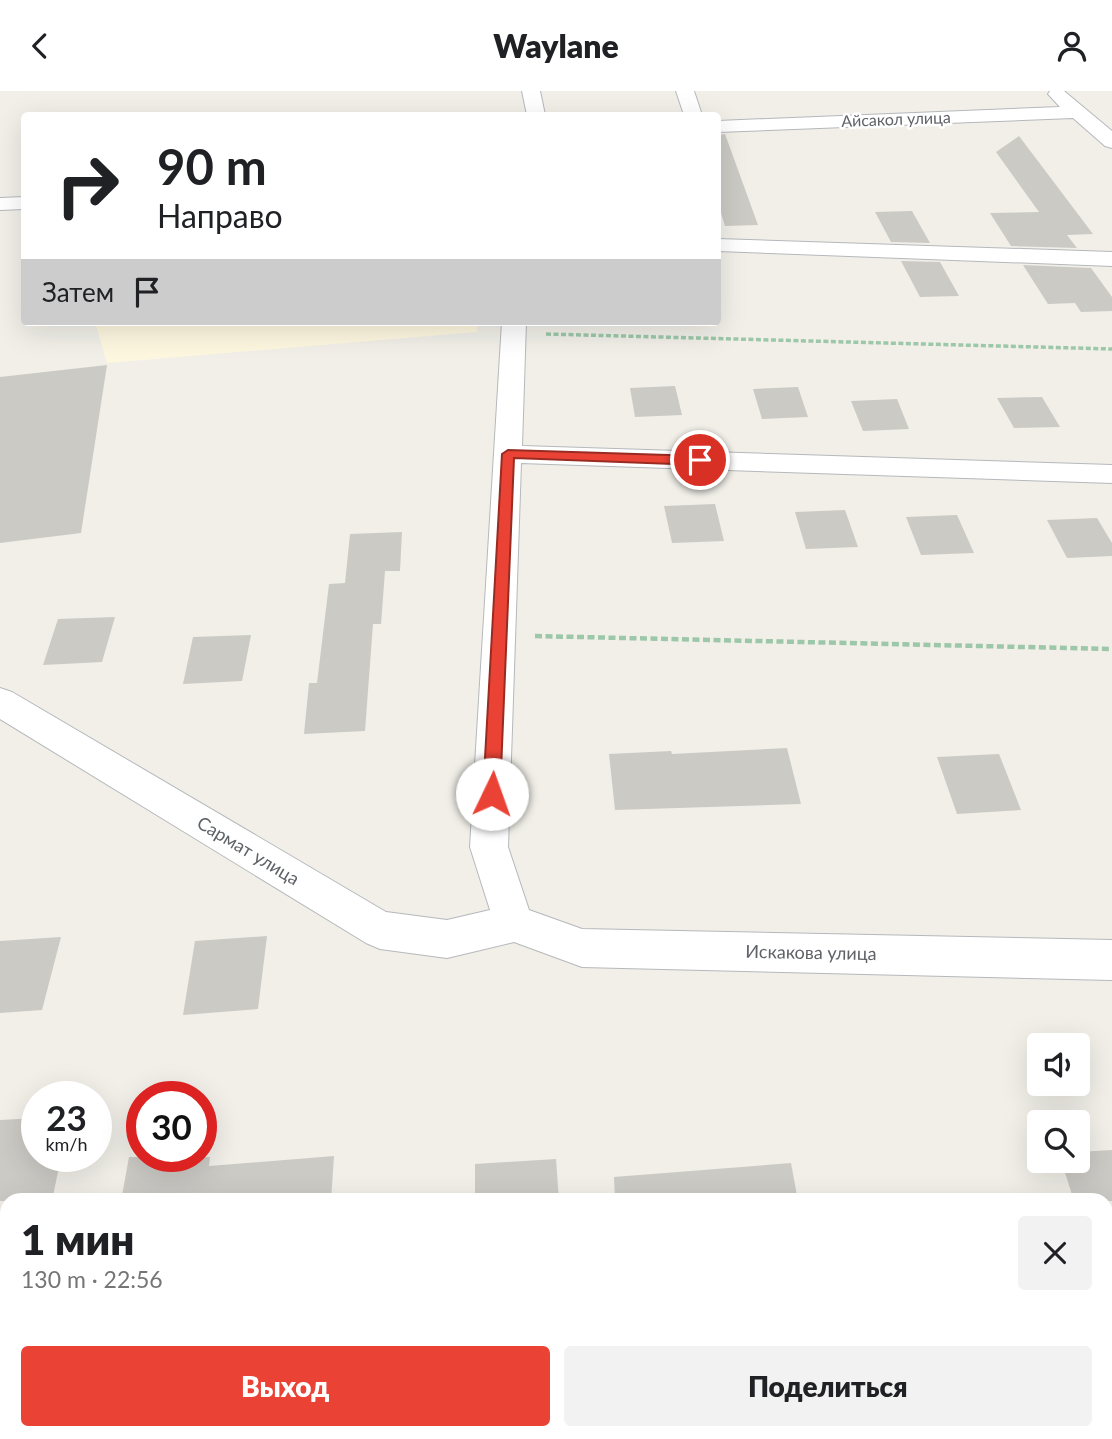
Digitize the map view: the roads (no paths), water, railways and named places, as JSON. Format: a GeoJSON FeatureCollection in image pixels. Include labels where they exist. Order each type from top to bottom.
{"type":"FeatureCollection","features":[{"type":"Feature","properties":{"kind":"street"},"geometry":{"type":"LineString","coordinates":[[531,91],[535,112]]}},
{"type":"Feature","properties":{"kind":"street"},"geometry":{"type":"LineString","coordinates":[[685,91],[692,112]]}},
{"type":"Feature","properties":{"kind":"street"},"geometry":{"type":"LineString","coordinates":[[1054,91],[1074,112],[1112,142]]}},
{"type":"Feature","properties":{"kind":"street","name":"Айсакол улица"},"geometry":{"type":"LineString","coordinates":[[721,127],[1074,112]]}},
{"type":"Feature","properties":{"kind":"street"},"geometry":{"type":"LineString","coordinates":[[0,204],[21,204]]}},
{"type":"Feature","properties":{"kind":"street"},"geometry":{"type":"LineString","coordinates":[[721,245],[1112,259]]}},
{"type":"Feature","properties":{"kind":"street"},"geometry":{"type":"LineString","coordinates":[[514,328],[489,847],[514,923]]}},
{"type":"Feature","properties":{"kind":"street"},"geometry":{"type":"LineString","coordinates":[[508,454],[1112,474]]}},
{"type":"Feature","properties":{"kind":"street","name":"Сармат улица"},"geometry":{"type":"LineString","coordinates":[[0,702],[380,930],[447,939],[514,923]]}},
{"type":"Feature","properties":{"kind":"street","name":"Искакова улица"},"geometry":{"type":"LineString","coordinates":[[514,923],[582,948],[1112,960]]}}]}
